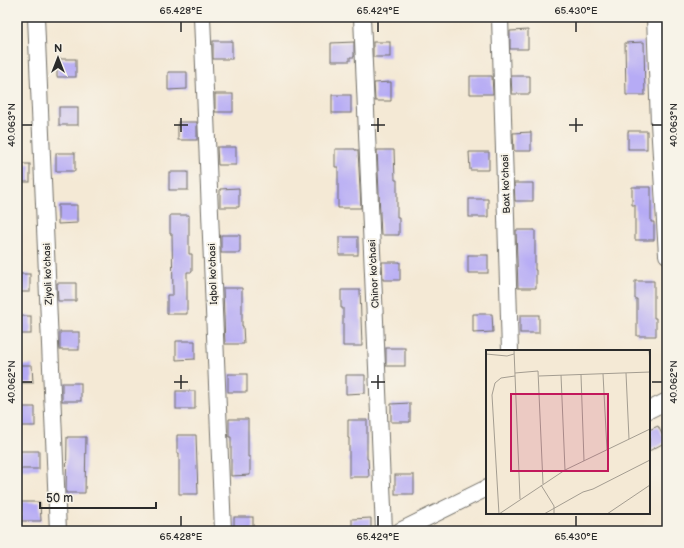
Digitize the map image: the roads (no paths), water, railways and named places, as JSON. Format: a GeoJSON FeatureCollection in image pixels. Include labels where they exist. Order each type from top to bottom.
{"type":"FeatureCollection","features":[{"type":"Feature","properties":{"kind":"street","name":"Ziyoli ko'chasi"},"geometry":{"type":"LineString","coordinates":[[36,17],[58,531]]}},
{"type":"Feature","properties":{"kind":"street","name":"Iqbol ko'chasi"},"geometry":{"type":"LineString","coordinates":[[202,17],[223,531]]}},
{"type":"Feature","properties":{"kind":"street","name":"Chinor ko'chasi"},"geometry":{"type":"LineString","coordinates":[[362,17],[384,531]]}},
{"type":"Feature","properties":{"kind":"street","name":"Baxt ko'chasi"},"geometry":{"type":"LineString","coordinates":[[500,17],[510,350]]}},
{"type":"Feature","properties":{"kind":"street"},"geometry":{"type":"LineString","coordinates":[[655,17],[659,123],[667,255]]}},
{"type":"Feature","properties":{"kind":"street"},"geometry":{"type":"LineString","coordinates":[[650,410],[667,401]]}},
{"type":"Feature","properties":{"kind":"street"},"geometry":{"type":"LineString","coordinates":[[400,531],[486,488]]}}]}
